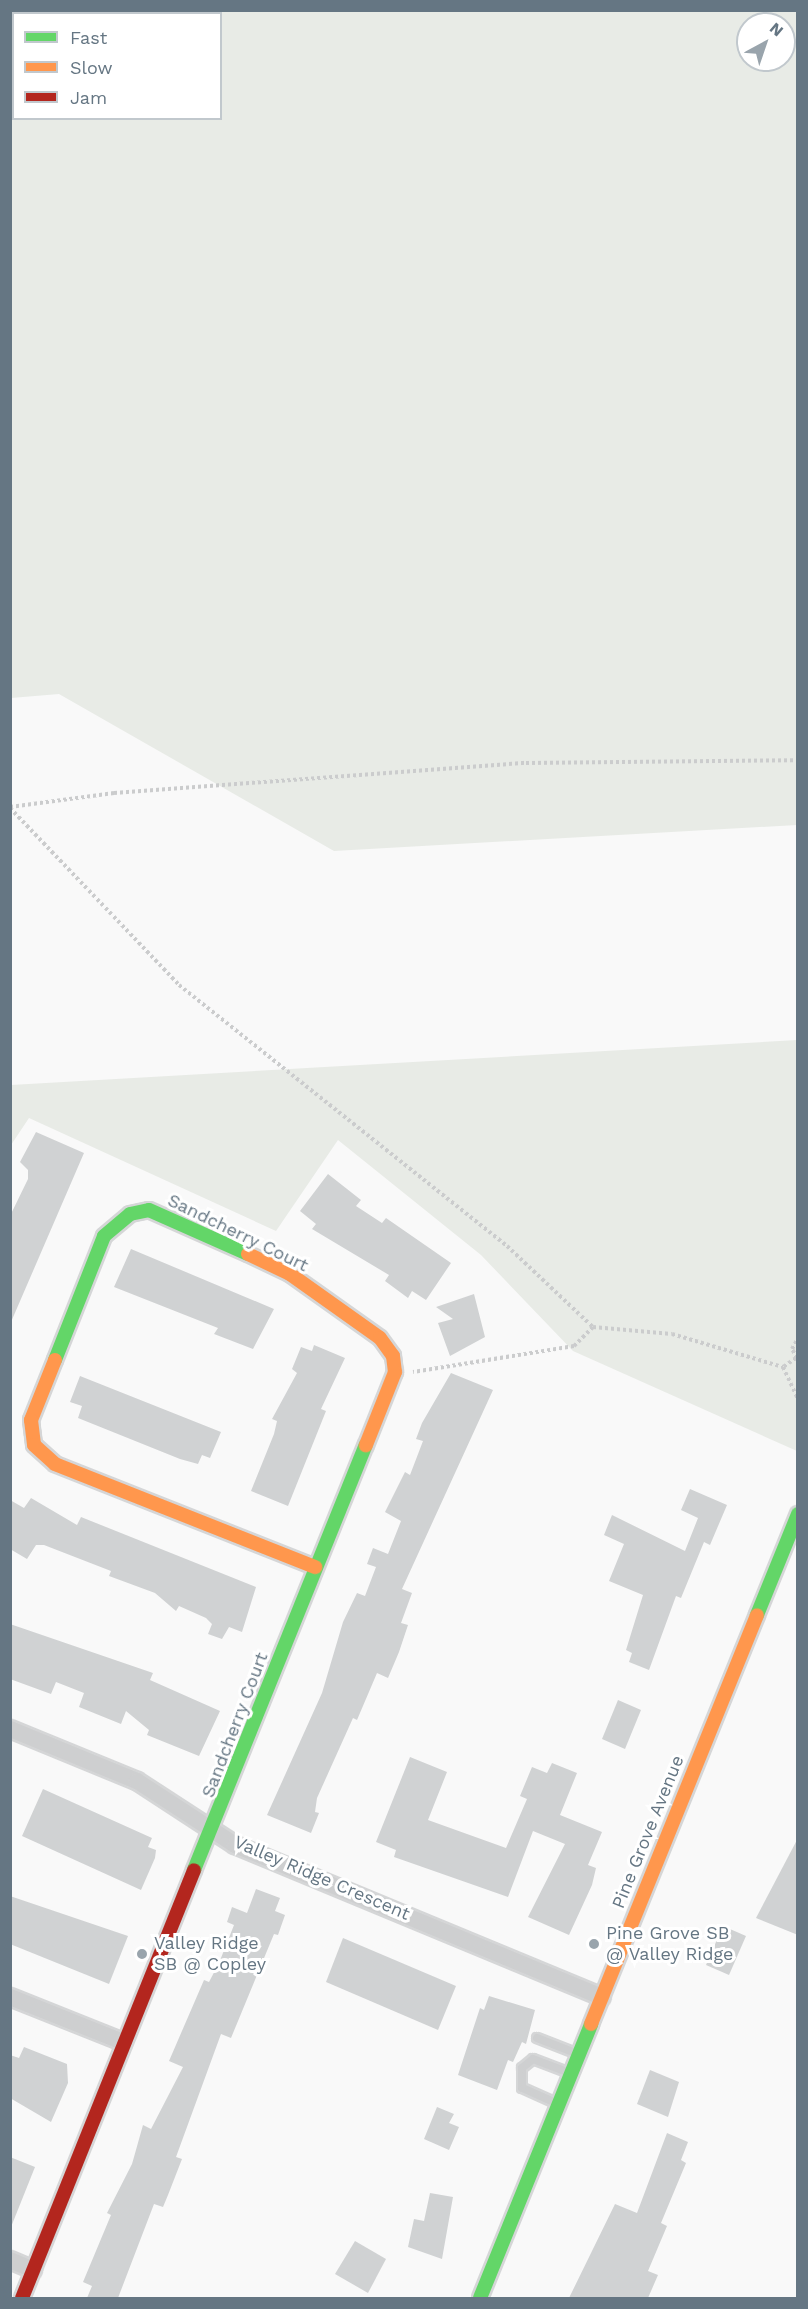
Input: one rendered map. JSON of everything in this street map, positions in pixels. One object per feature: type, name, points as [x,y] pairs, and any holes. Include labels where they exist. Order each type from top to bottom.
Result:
[{"type":"street","name":"Sandcherry Court","points":[[214,1828],[315,1567],[395,1372],[393,1356],[380,1338],[290,1274],[179,1221],[149,1210],[130,1215],[104,1236],[31,1420],[33,1445],[55,1464],[315,1567]]},
{"type":"street","name":"Pine Grove Avenue","points":[[480,2298],[798,1514]]},
{"type":"street","points":[[10,1730],[137,1781],[214,1828]]},
{"type":"street","name":"Valley Ridge Crescent","points":[[22,2298],[123,2042],[214,1828],[235,1845],[602,1997]]},
{"type":"street","points":[[10,1997],[123,2042]]},
{"type":"street","points":[[10,2260],[33,2270]]},
{"type":"lane","points":[[537,2038],[578,2054]]},
{"type":"lane","points":[[558,2104],[522,2088],[522,2068],[533,2059],[570,2073]]},
{"type":"path","points":[[10,808],[114,793],[526,764],[798,760]]},
{"type":"path","points":[[10,808],[179,985],[507,1246],[593,1327],[672,1334],[783,1367],[798,1399]]},
{"type":"path","points":[[395,1372],[574,1346],[593,1327]]},
{"type":"path","points":[[783,1367],[797,1358],[792,1348],[798,1338]]},
{"type":"shaded area","points":[[11,10],[797,11],[797,825],[334,851],[59,694],[11,698]]},
{"type":"shaded area","points":[[797,1040],[797,1451],[573,1351],[481,1255],[338,1140],[276,1231],[29,1118],[11,1145],[11,1085]]},
{"type":"building","points":[[36,1132],[84,1153],[11,1322],[10,1216],[28,1179],[28,1170],[20,1162]]},
{"type":"building","points":[[328,1174],[361,1200],[356,1206],[382,1223],[386,1218],[451,1263],[426,1300],[412,1291],[408,1298],[385,1281],[389,1275],[312,1229],[316,1224],[300,1211]]},
{"type":"building","points":[[131,1249],[274,1309],[253,1349],[214,1334],[218,1328],[114,1287]]},
{"type":"building","points":[[474,1294],[485,1337],[450,1356],[438,1323],[453,1319],[436,1307]]},
{"type":"building","points":[[314,1345],[345,1358],[321,1409],[326,1411],[288,1506],[251,1491],[274,1434],[277,1421],[272,1419],[297,1373],[292,1369],[301,1347],[312,1351]]},
{"type":"building","points":[[451,1373],[493,1390],[402,1589],[412,1593],[401,1623],[408,1625],[399,1652],[388,1678],[377,1673],[357,1720],[353,1718],[317,1798],[315,1812],[319,1813],[311,1833],[267,1815],[322,1693],[343,1622],[357,1593],[365,1596],[376,1567],[367,1564],[373,1548],[388,1554],[401,1521],[385,1512],[405,1472],[410,1475],[423,1441],[416,1439],[422,1423]]},
{"type":"building","points":[[80,1376],[221,1432],[210,1458],[202,1455],[198,1464],[180,1459],[78,1418],[82,1406],[70,1402]]},
{"type":"building","points":[[690,1489],[727,1505],[710,1545],[704,1542],[681,1598],[676,1596],[649,1670],[629,1662],[632,1653],[626,1650],[643,1595],[609,1581],[624,1544],[604,1535],[612,1515],[685,1551],[698,1518],[681,1510]]},
{"type":"building","points":[[31,1498],[77,1525],[81,1517],[256,1587],[242,1632],[229,1627],[222,1639],[208,1634],[212,1624],[206,1618],[179,1606],[176,1611],[155,1593],[109,1576],[111,1571],[44,1545],[36,1545],[27,1559],[10,1549],[10,1500],[24,1508]]},
{"type":"building","points":[[10,1624],[153,1673],[150,1680],[220,1711],[199,1756],[147,1735],[149,1730],[126,1711],[121,1724],[79,1707],[84,1693],[56,1682],[51,1694],[10,1679]]},
{"type":"building","points":[[618,1700],[641,1710],[625,1749],[602,1739]]},
{"type":"building","points":[[410,1757],[447,1772],[428,1820],[506,1848],[527,1799],[520,1796],[532,1767],[547,1773],[552,1763],[577,1773],[560,1815],[602,1832],[588,1865],[596,1868],[592,1885],[569,1935],[528,1917],[565,1844],[533,1831],[508,1897],[394,1857],[396,1850],[376,1842]]},
{"type":"building","points":[[43,1789],[152,1838],[148,1847],[156,1850],[155,1858],[141,1890],[22,1836]]},
{"type":"building","points":[[798,1838],[798,1935],[756,1918]]},
{"type":"building","points":[[256,1889],[280,1898],[275,1911],[285,1915],[278,1935],[274,1934],[231,2038],[221,2034],[176,2157],[182,2159],[168,2195],[163,2207],[154,2204],[118,2298],[87,2298],[92,2286],[83,2282],[111,2215],[107,2213],[132,2164],[143,2125],[151,2129],[183,2067],[169,2061],[204,1980],[209,1982],[219,1963],[234,1925],[227,1922],[232,1907],[247,1913]]},
{"type":"building","points":[[10,1896],[128,1936],[109,1984],[10,1944]]},
{"type":"building","points":[[723,1926],[746,1936],[729,1975],[706,1965]]},
{"type":"building","points":[[343,1938],[456,1986],[438,2030],[326,1982]]},
{"type":"building","points":[[489,1996],[535,2010],[526,2044],[522,2042],[513,2062],[508,2060],[497,2090],[458,2075],[480,2008],[484,2010]]},
{"type":"building","points":[[24,2047],[67,2064],[68,2083],[51,2122],[10,2098],[10,2055],[19,2058]]},
{"type":"building","points":[[650,2070],[679,2082],[668,2117],[637,2104]]},
{"type":"building","points":[[437,2107],[454,2114],[449,2123],[459,2127],[449,2150],[424,2139]]},
{"type":"building","points":[[667,2133],[688,2142],[681,2160],[686,2163],[661,2223],[667,2226],[648,2271],[658,2275],[648,2298],[569,2298],[615,2204],[637,2213]]},
{"type":"building","points":[[10,2157],[35,2167],[11,2227],[10,2227]]},
{"type":"building","points":[[430,2193],[453,2197],[442,2259],[408,2247],[414,2219],[424,2221]]},
{"type":"building","points":[[355,2241],[386,2259],[368,2293],[335,2274]]},
{"type":"traffic: fast","points":[[55,1360],[104,1236],[130,1214],[149,1210],[248,1254]]},
{"type":"traffic: fast","points":[[194,1870],[366,1445]]},
{"type":"traffic: fast","points":[[757,1615],[798,1514]]},
{"type":"traffic: fast","points":[[480,2298],[591,2024]]},
{"type":"traffic: slow","points":[[248,1254],[290,1274],[380,1338],[393,1356],[395,1372],[366,1445]]},
{"type":"traffic: slow","points":[[55,1360],[31,1420],[34,1445],[55,1464],[315,1567]]},
{"type":"traffic: slow","points":[[591,2024],[757,1615]]},
{"type":"traffic: jam","points":[[22,2298],[194,1870]]},
{"type":"place","name":"Pine Grove SB @ Valley Ridge","points":[[594,1944]]},
{"type":"place","name":"Valley Ridge SB @ Copley","points":[[142,1954]]}]
